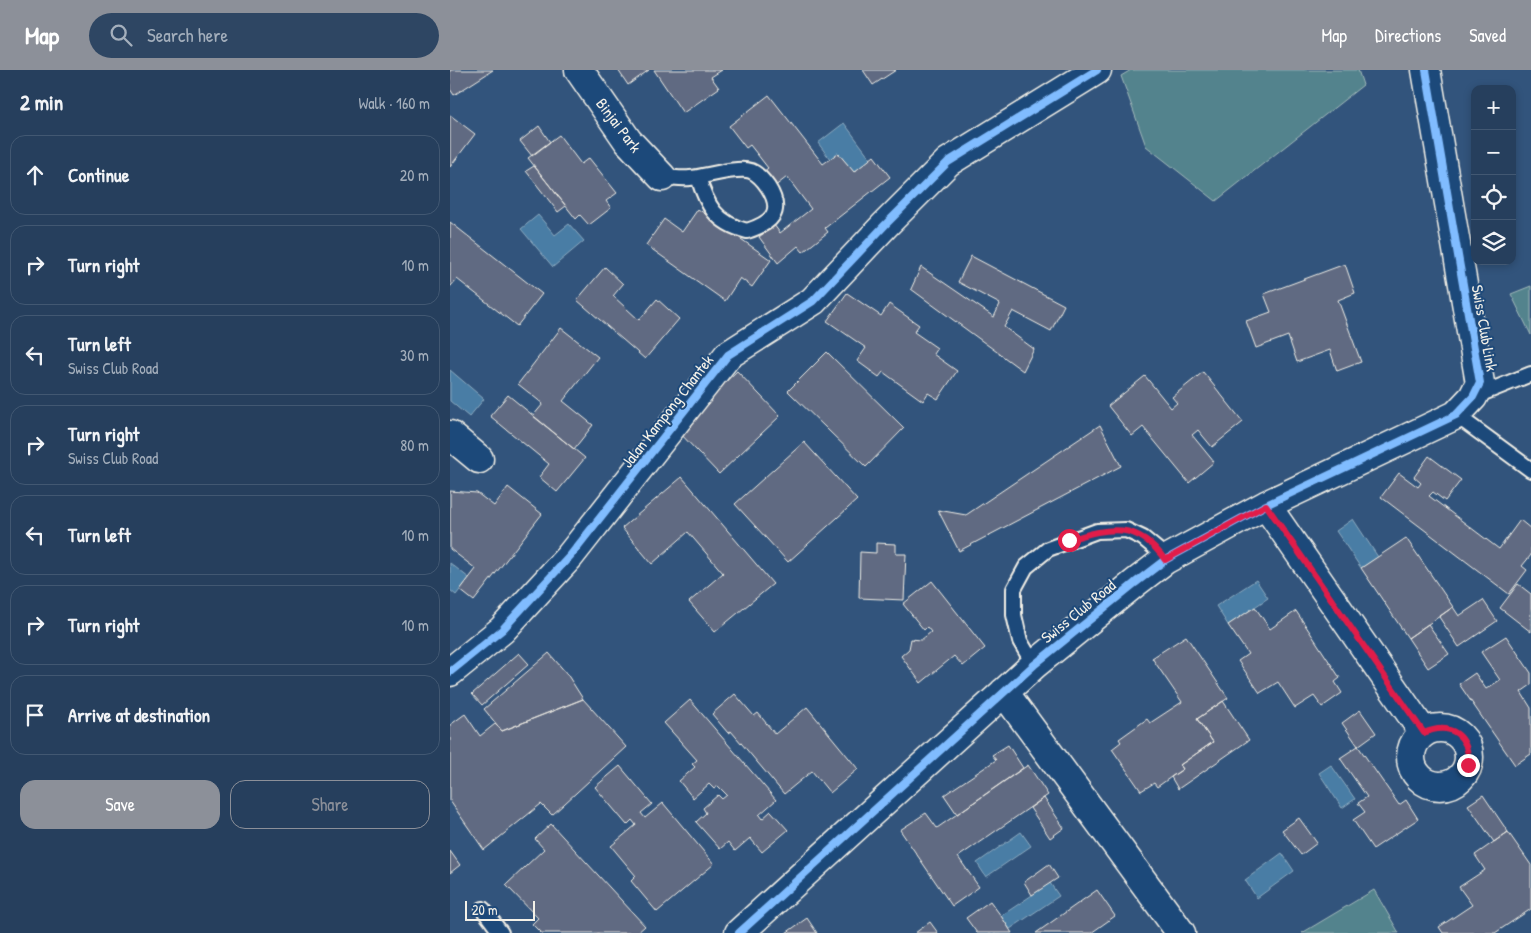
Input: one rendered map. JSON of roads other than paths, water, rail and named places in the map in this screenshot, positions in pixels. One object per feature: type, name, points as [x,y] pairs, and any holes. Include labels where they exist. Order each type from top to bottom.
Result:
[{"type":"street","name":"Binjai Park","points":[[579,70],[628,142],[662,177]]},
{"type":"street","name":"Jalan Kampong Chantek","points":[[452,667],[502,630],[570,556],[728,355],[812,301],[948,162],[1097,70]]},
{"type":"street","name":"Swiss Club Link","points":[[1426,70],[1470,398]]},
{"type":"street","name":"Swiss Club Road","points":[[739,933],[1034,665],[1135,582],[1165,560],[1470,398]]},
{"type":"street","points":[[450,435],[479,459]]},
{"type":"street","points":[[1266,505],[1424,733]]},
{"type":"street","points":[[1004,692],[1181,933]]},
{"type":"lane","points":[[662,177],[689,178],[734,171],[750,171],[760,177],[772,194],[776,205],[775,214],[768,223],[748,231],[729,225],[709,205],[704,197],[698,177]]},
{"type":"lane","points":[[1531,374],[1470,398],[1531,470]]},
{"type":"lane","points":[[1034,665],[1020,641],[1014,615],[1014,589],[1026,567],[1048,549],[1097,531],[1126,530],[1144,538],[1160,552],[1165,560]]},
{"type":"lane","points":[[483,909],[501,933]]},
{"type":"water","points":[[844,123],[871,159],[854,172],[838,153],[830,159],[818,143]]},
{"type":"water","points":[[538,215],[555,235],[569,224],[584,241],[553,267],[521,229]]},
{"type":"water","points":[[450,370],[484,399],[469,417],[450,401]]},
{"type":"water","points":[[1353,519],[1378,557],[1361,568],[1336,531]]},
{"type":"water","points":[[450,563],[469,578],[456,595],[450,590]]},
{"type":"water","points":[[1256,580],[1268,598],[1228,625],[1216,606]]},
{"type":"water","points":[[1331,765],[1355,799],[1342,808],[1319,773]]},
{"type":"water","points":[[1021,832],[1031,846],[986,877],[977,863]]},
{"type":"water","points":[[1282,853],[1294,871],[1257,898],[1245,880]]},
{"type":"water","points":[[1050,883],[1059,896],[1010,929],[1001,916]]}]
